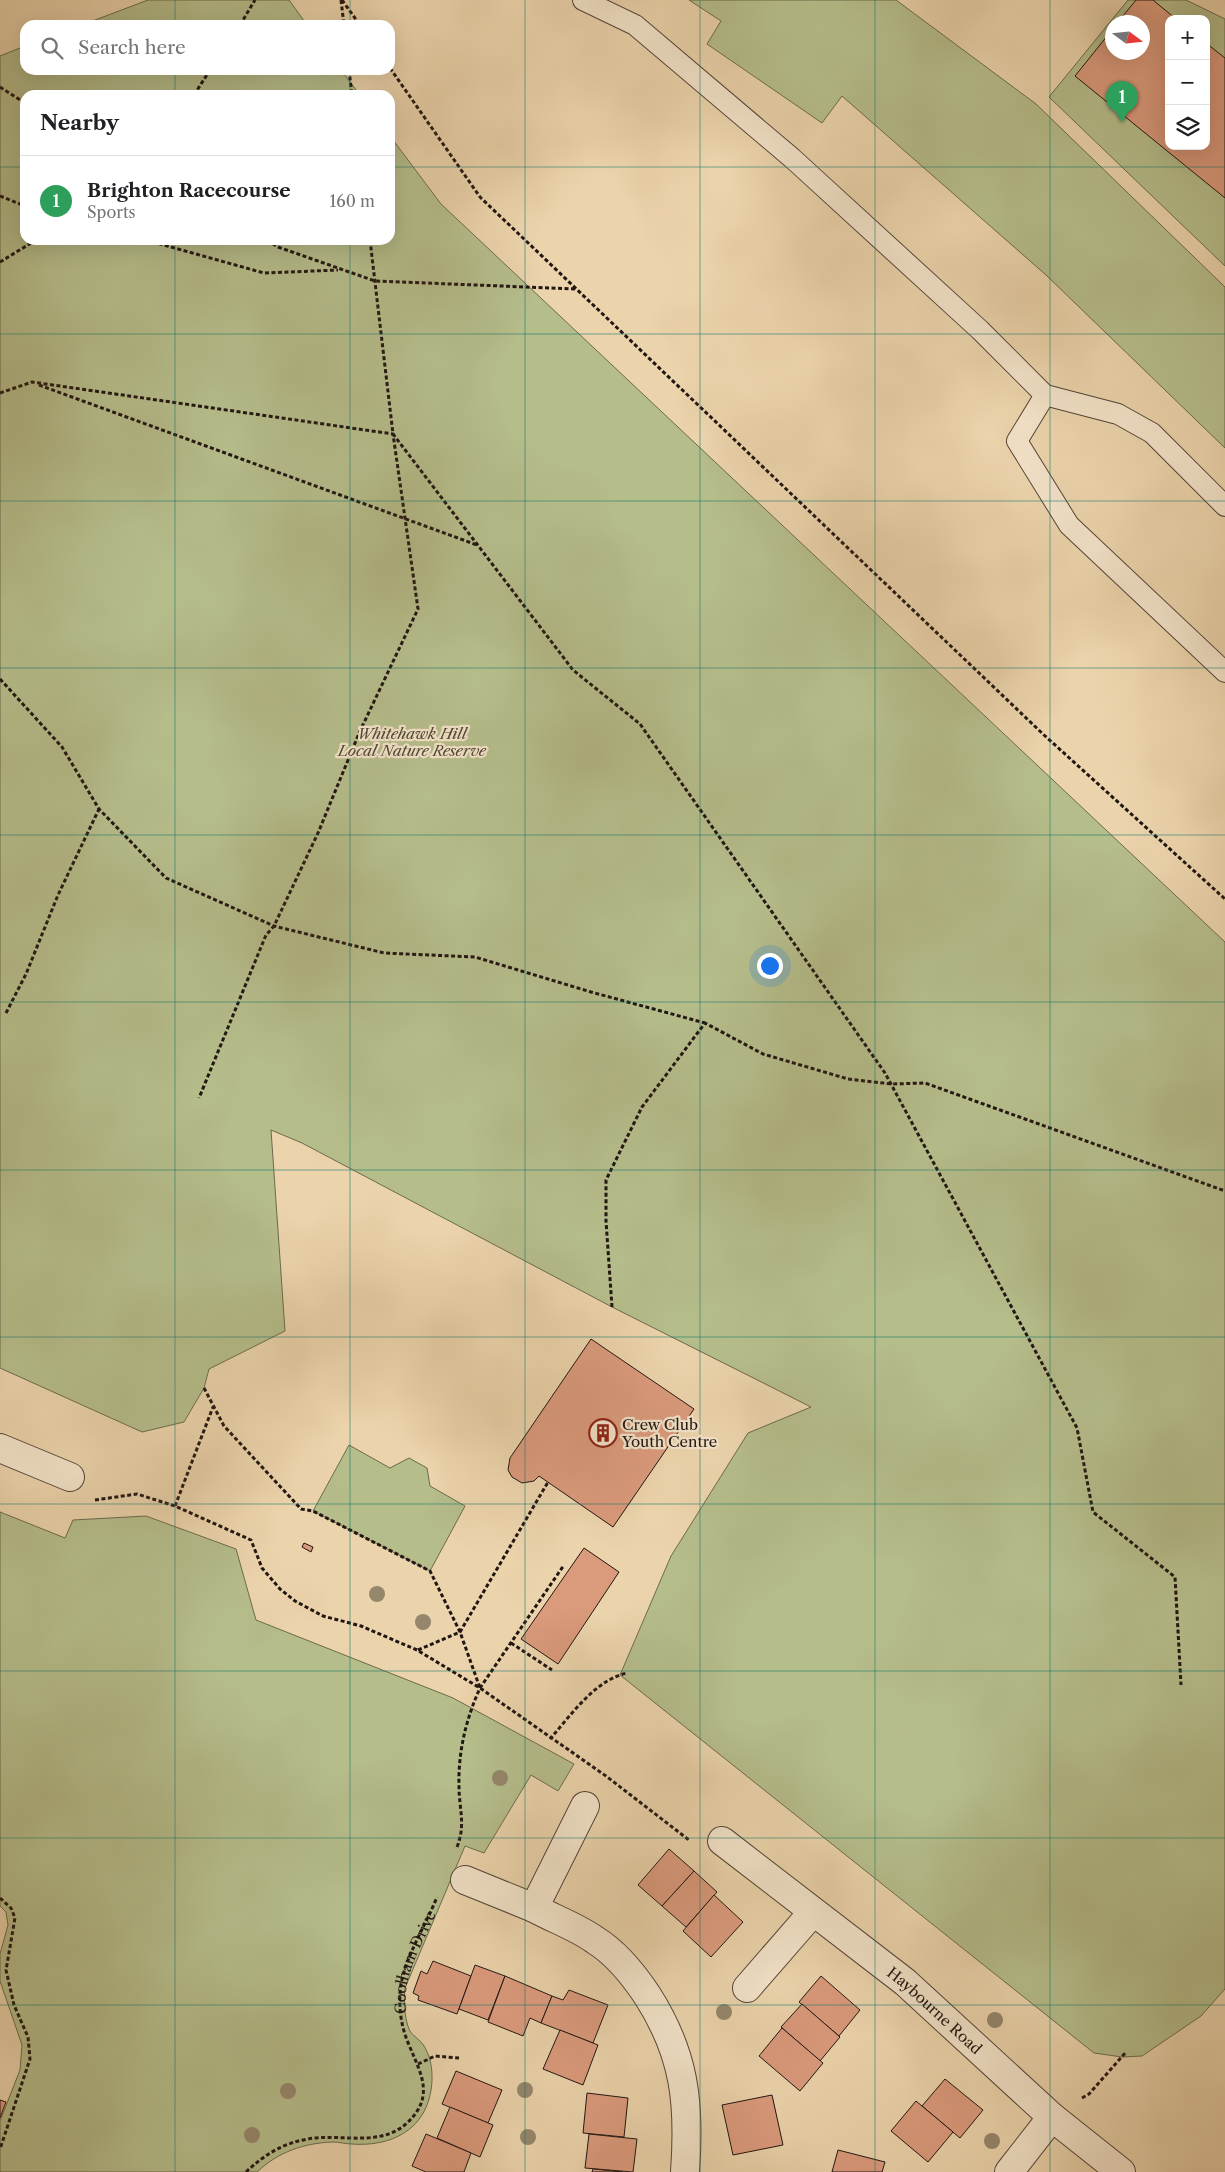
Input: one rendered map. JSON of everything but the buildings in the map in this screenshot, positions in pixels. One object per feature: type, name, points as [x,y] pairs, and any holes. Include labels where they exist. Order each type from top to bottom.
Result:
[{"type":"street","points":[[0,1448],[70,1477]]},
{"type":"street","points":[[534,1908],[585,1806]]},
{"type":"street","name":"Haybourne Road","points":[[722,1841],[905,1982],[1052,2117],[1122,2172]]},
{"type":"street","points":[[465,1880],[534,1908],[595,1939],[610,1951],[641,1986],[664,2023],[680,2065],[688,2123],[685,2172]]},
{"type":"street","points":[[747,1988],[812,1912]]},
{"type":"street","points":[[1009,2172],[1052,2117]]},
{"type":"lane","points":[[583,0],[634,25],[792,158],[980,330],[1045,395],[1118,414],[1152,433],[1225,506]]},
{"type":"lane","points":[[1045,395],[1017,442],[1069,525],[1225,672]]},
{"type":"path","points":[[243,20],[255,0]]},
{"type":"path","points":[[342,0],[344,20]]},
{"type":"path","points":[[342,0],[356,20]]},
{"type":"path","points":[[197,90],[207,75]]},
{"type":"path","points":[[350,75],[351,90]]},
{"type":"path","points":[[395,75],[480,197],[1044,735],[1225,899]]},
{"type":"path","points":[[0,87],[20,100]]},
{"type":"path","points":[[0,196],[20,204]]},
{"type":"path","points":[[0,262],[28,245]]},
{"type":"path","points":[[164,245],[264,273],[341,270]]},
{"type":"path","points":[[275,245],[375,281],[576,289]]},
{"type":"path","points":[[199,1098],[266,935],[274,926],[318,834],[360,730],[418,609],[393,434],[371,245]]},
{"type":"path","points":[[32,382],[478,545]]},
{"type":"path","points":[[0,393],[32,382],[393,434],[573,670],[640,724],[892,1084],[1078,1428],[1093,1512],[1176,1577],[1181,1685]]},
{"type":"path","points":[[0,679],[62,747],[99,808],[166,878],[274,926],[384,953],[475,957],[591,992],[705,1023],[763,1054],[848,1079],[892,1084],[925,1083],[1225,1191]]},
{"type":"path","points":[[6,1013],[26,974],[58,896],[99,808]]},
{"type":"path","points":[[612,1307],[606,1221],[606,1180],[642,1107],[705,1023]]},
{"type":"path","points":[[204,1388],[224,1426],[301,1509],[312,1511],[430,1571],[460,1632],[480,1688]]},
{"type":"path","points":[[174,1506],[214,1406]]},
{"type":"path","points":[[70,1477],[68,1488],[94,1500],[137,1494],[174,1506],[251,1540],[262,1568],[280,1589],[309,1610],[342,1622],[361,1626],[417,1650],[480,1688]]},
{"type":"path","points":[[417,1650],[460,1632],[548,1482]]},
{"type":"path","points":[[454,1854],[464,1824],[459,1787],[461,1752],[471,1708],[480,1688],[564,1565]]},
{"type":"path","points":[[511,1643],[552,1670]]},
{"type":"path","points":[[550,1739],[591,1693],[620,1675],[628,1673]]},
{"type":"path","name":"Coolham Drive","points":[[246,2172],[262,2158],[296,2141],[330,2136],[364,2138],[398,2130],[417,2111],[422,2100],[424,2087],[418,2064],[403,2027],[400,1990],[409,1960],[440,1890]]},
{"type":"path","points":[[0,1898],[11,1908],[15,1918],[8,1955],[7,1979],[14,2005],[28,2037],[30,2059],[0,2149]]},
{"type":"path","points":[[1052,2117],[1089,2094],[1126,2052]]},
{"type":"path","points":[[418,2064],[434,2056],[459,2058]]},
{"type":"green space","points":[[148,0],[289,0],[303,20],[95,20]]},
{"type":"green space","points":[[689,0],[896,0],[1036,104],[1225,287],[1225,448],[1046,275],[842,96],[822,123],[707,44],[721,21]]},
{"type":"green space","points":[[1128,0],[1186,0],[1225,19],[1225,266],[1049,97],[1105,28],[1105,60],[1150,60],[1150,15],[1116,15]]},
{"type":"green space","name":"Whitehawk Hill Local Nature Reserve","points":[[20,48],[20,75],[345,75],[356,90],[20,90],[20,245],[395,245],[395,143],[441,204],[1225,942],[1225,1989],[1201,2016],[1142,2056],[1122,2057],[1094,2053],[620,1675],[671,1556],[748,1433],[811,1407],[612,1307],[302,1143],[271,1130],[285,1331],[209,1369],[204,1388],[184,1422],[142,1432],[0,1368],[0,56]]},
{"type":"green space","points":[[349,1445],[390,1468],[409,1458],[427,1468],[430,1486],[465,1506],[430,1571],[313,1511]]},
{"type":"green space","points":[[0,1512],[65,1538],[73,1520],[146,1516],[236,1549],[256,1620],[453,1698],[574,1764],[558,1791],[531,1775],[484,1853],[465,1846],[405,1988],[404,1998],[407,2024],[410,2031],[424,2046],[432,2071],[431,2090],[426,2107],[416,2123],[408,2130],[391,2139],[372,2144],[333,2142],[312,2144],[283,2154],[257,2172],[0,2172],[0,2121],[20,2070],[22,2045],[0,1981],[0,1954],[8,1925],[6,1912],[0,1906]]},
{"type":"place","name":"Brighton Racecourse","points":[[1122,122]]},
{"type":"place","name":"Crew Club Youth Centre","points":[[603,1433]]}]
